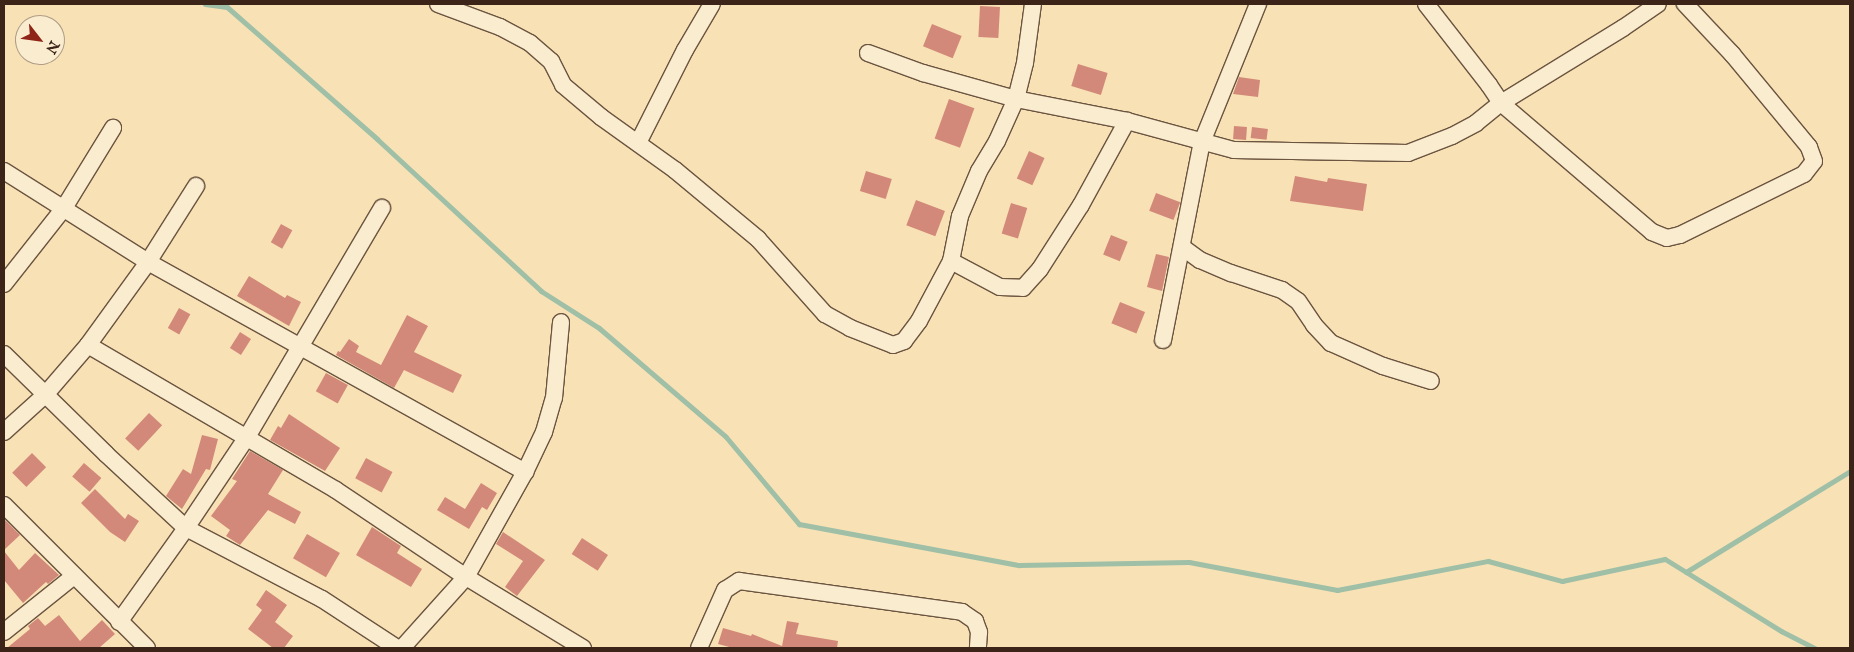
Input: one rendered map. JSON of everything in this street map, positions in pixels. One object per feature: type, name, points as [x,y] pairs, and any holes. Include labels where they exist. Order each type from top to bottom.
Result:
[{"type":"street","points":[[438,4],[500,27],[530,43],[551,61],[563,85],[601,117],[675,170],[758,239],[825,314],[850,328],[893,345],[904,342],[919,321],[951,261],[960,216],[979,171],[996,141],[1016,98],[1025,63],[1033,4]]},
{"type":"street","points":[[638,143],[684,50],[712,4]]},
{"type":"street","points":[[1163,340],[1202,142],[1258,4]]},
{"type":"street","points":[[1426,4],[1490,85],[1501,103],[1652,232],[1667,238],[1680,235],[1804,174],[1814,161],[1809,147],[1732,54],[1685,4]]},
{"type":"street","points":[[868,53],[923,73],[1016,98],[1127,122],[1234,150],[1322,150],[1369,154],[1408,153],[1468,127],[1501,103],[1623,28],[1658,4]]},
{"type":"street","points":[[951,261],[1000,287],[1023,288],[1040,269],[1081,206],[1127,122]]},
{"type":"street","points":[[4,284],[64,208],[112,128]]},
{"type":"street","points":[[4,171],[148,262],[525,472]]},
{"type":"street","points":[[4,432],[45,396],[88,345],[148,262],[196,186]]},
{"type":"street","points":[[119,622],[186,528],[247,437],[382,208]]},
{"type":"street","points":[[1182,247],[1200,260],[1231,273],[1282,290],[1298,301],[1314,325],[1332,343],[1383,366],[1430,381]]},
{"type":"street","points":[[402,648],[466,577],[525,472],[544,432],[554,398],[561,322]]},
{"type":"street","points":[[88,345],[336,490],[466,577],[583,648]]},
{"type":"street","points":[[4,354],[45,396],[186,528],[322,599],[397,648]]},
{"type":"street","points":[[4,505],[147,648]]},
{"type":"street","points":[[4,632],[74,576]]},
{"type":"street","points":[[699,648],[709,630],[725,590],[739,581],[962,612],[975,621],[979,632],[978,648]]},
{"type":"building","points":[[980,6],[1000,7],[998,38],[978,37]]},
{"type":"building","points":[[932,24],[962,36],[953,58],[923,46]]},
{"type":"building","points":[[1078,64],[1108,73],[1101,95],[1071,86]]},
{"type":"building","points":[[1239,77],[1260,80],[1258,97],[1233,94]]},
{"type":"building","points":[[949,99],[974,108],[960,148],[935,138]]},
{"type":"building","points":[[1234,126],[1247,127],[1246,140],[1233,139]]},
{"type":"building","points":[[1252,127],[1268,129],[1267,140],[1251,138]]},
{"type":"building","points":[[1029,151],[1045,158],[1032,185],[1017,178]]},
{"type":"building","points":[[866,171],[892,179],[886,199],[860,191]]},
{"type":"building","points":[[1295,176],[1327,182],[1328,178],[1367,184],[1363,211],[1290,201]]},
{"type":"building","points":[[1156,193],[1180,202],[1173,220],[1149,211]]},
{"type":"building","points":[[916,200],[945,211],[935,236],[906,225]]},
{"type":"building","points":[[1011,203],[1027,208],[1018,239],[1002,234]]},
{"type":"building","points":[[281,224],[292,230],[282,249],[271,242]]},
{"type":"building","points":[[1111,235],[1128,242],[1120,261],[1103,254]]},
{"type":"building","points":[[1156,254],[1169,257],[1162,291],[1147,287]]},
{"type":"building","points":[[249,276],[285,298],[287,295],[301,302],[289,326],[237,296]]},
{"type":"building","points":[[1120,302],[1145,312],[1136,333],[1111,323]]},
{"type":"building","points":[[179,308],[190,314],[179,334],[168,328]]},
{"type":"building","points":[[407,315],[428,326],[414,352],[462,375],[453,393],[404,370],[394,388],[336,355],[349,339],[359,346],[356,352],[381,365]]},
{"type":"building","points":[[240,332],[251,339],[241,355],[230,348]]},
{"type":"building","points":[[326,373],[348,385],[338,403],[316,391]]},
{"type":"building","points":[[149,413],[162,425],[138,451],[125,439]]},
{"type":"building","points":[[289,414],[340,448],[325,471],[270,440],[278,426],[281,428]]},
{"type":"building","points":[[202,435],[218,439],[210,470],[206,469],[182,509],[166,496],[183,469],[191,474]]},
{"type":"building","points":[[250,451],[283,470],[268,494],[301,512],[295,524],[268,510],[240,545],[226,536],[230,530],[211,516],[237,481],[232,479]]},
{"type":"building","points":[[32,453],[46,467],[26,487],[12,473]]},
{"type":"building","points":[[366,458],[392,472],[382,492],[355,478]]},
{"type":"building","points":[[84,463],[101,478],[90,492],[72,477]]},
{"type":"building","points":[[481,483],[497,493],[487,510],[482,507],[469,529],[437,510],[445,497],[465,509]]},
{"type":"building","points":[[95,489],[125,519],[128,514],[139,521],[125,542],[110,532],[81,503]]},
{"type":"building","points":[[4,519],[20,535],[4,550]]},
{"type":"building","points":[[372,527],[401,546],[397,553],[422,569],[411,587],[356,555]]},
{"type":"building","points":[[503,532],[545,560],[517,596],[505,587],[523,561],[496,544]]},
{"type":"building","points":[[307,534],[340,553],[326,577],[293,558]]},
{"type":"building","points":[[582,538],[608,555],[598,571],[572,554]]},
{"type":"building","points":[[4,551],[19,570],[35,553],[59,575],[48,584],[46,582],[23,603],[4,580]]},
{"type":"building","points":[[266,590],[287,605],[275,622],[293,636],[284,648],[273,648],[248,629],[262,610],[256,605]]},
{"type":"building","points":[[59,615],[80,641],[102,620],[115,634],[99,648],[7,648],[30,629],[28,626],[38,618],[45,626]]},
{"type":"building","points":[[787,621],[799,623],[796,634],[838,641],[837,648],[733,648],[718,644],[723,628],[751,636],[752,634],[782,646]]},
{"type":"waterway","points":[[205,4],[227,7],[377,139],[541,291],[599,328],[726,437],[799,524],[1019,565],[1189,562],[1337,590],[1488,561],[1562,581],[1665,559],[1781,631],[1815,648]]},
{"type":"waterway","points":[[1686,572],[1850,471]]}]
